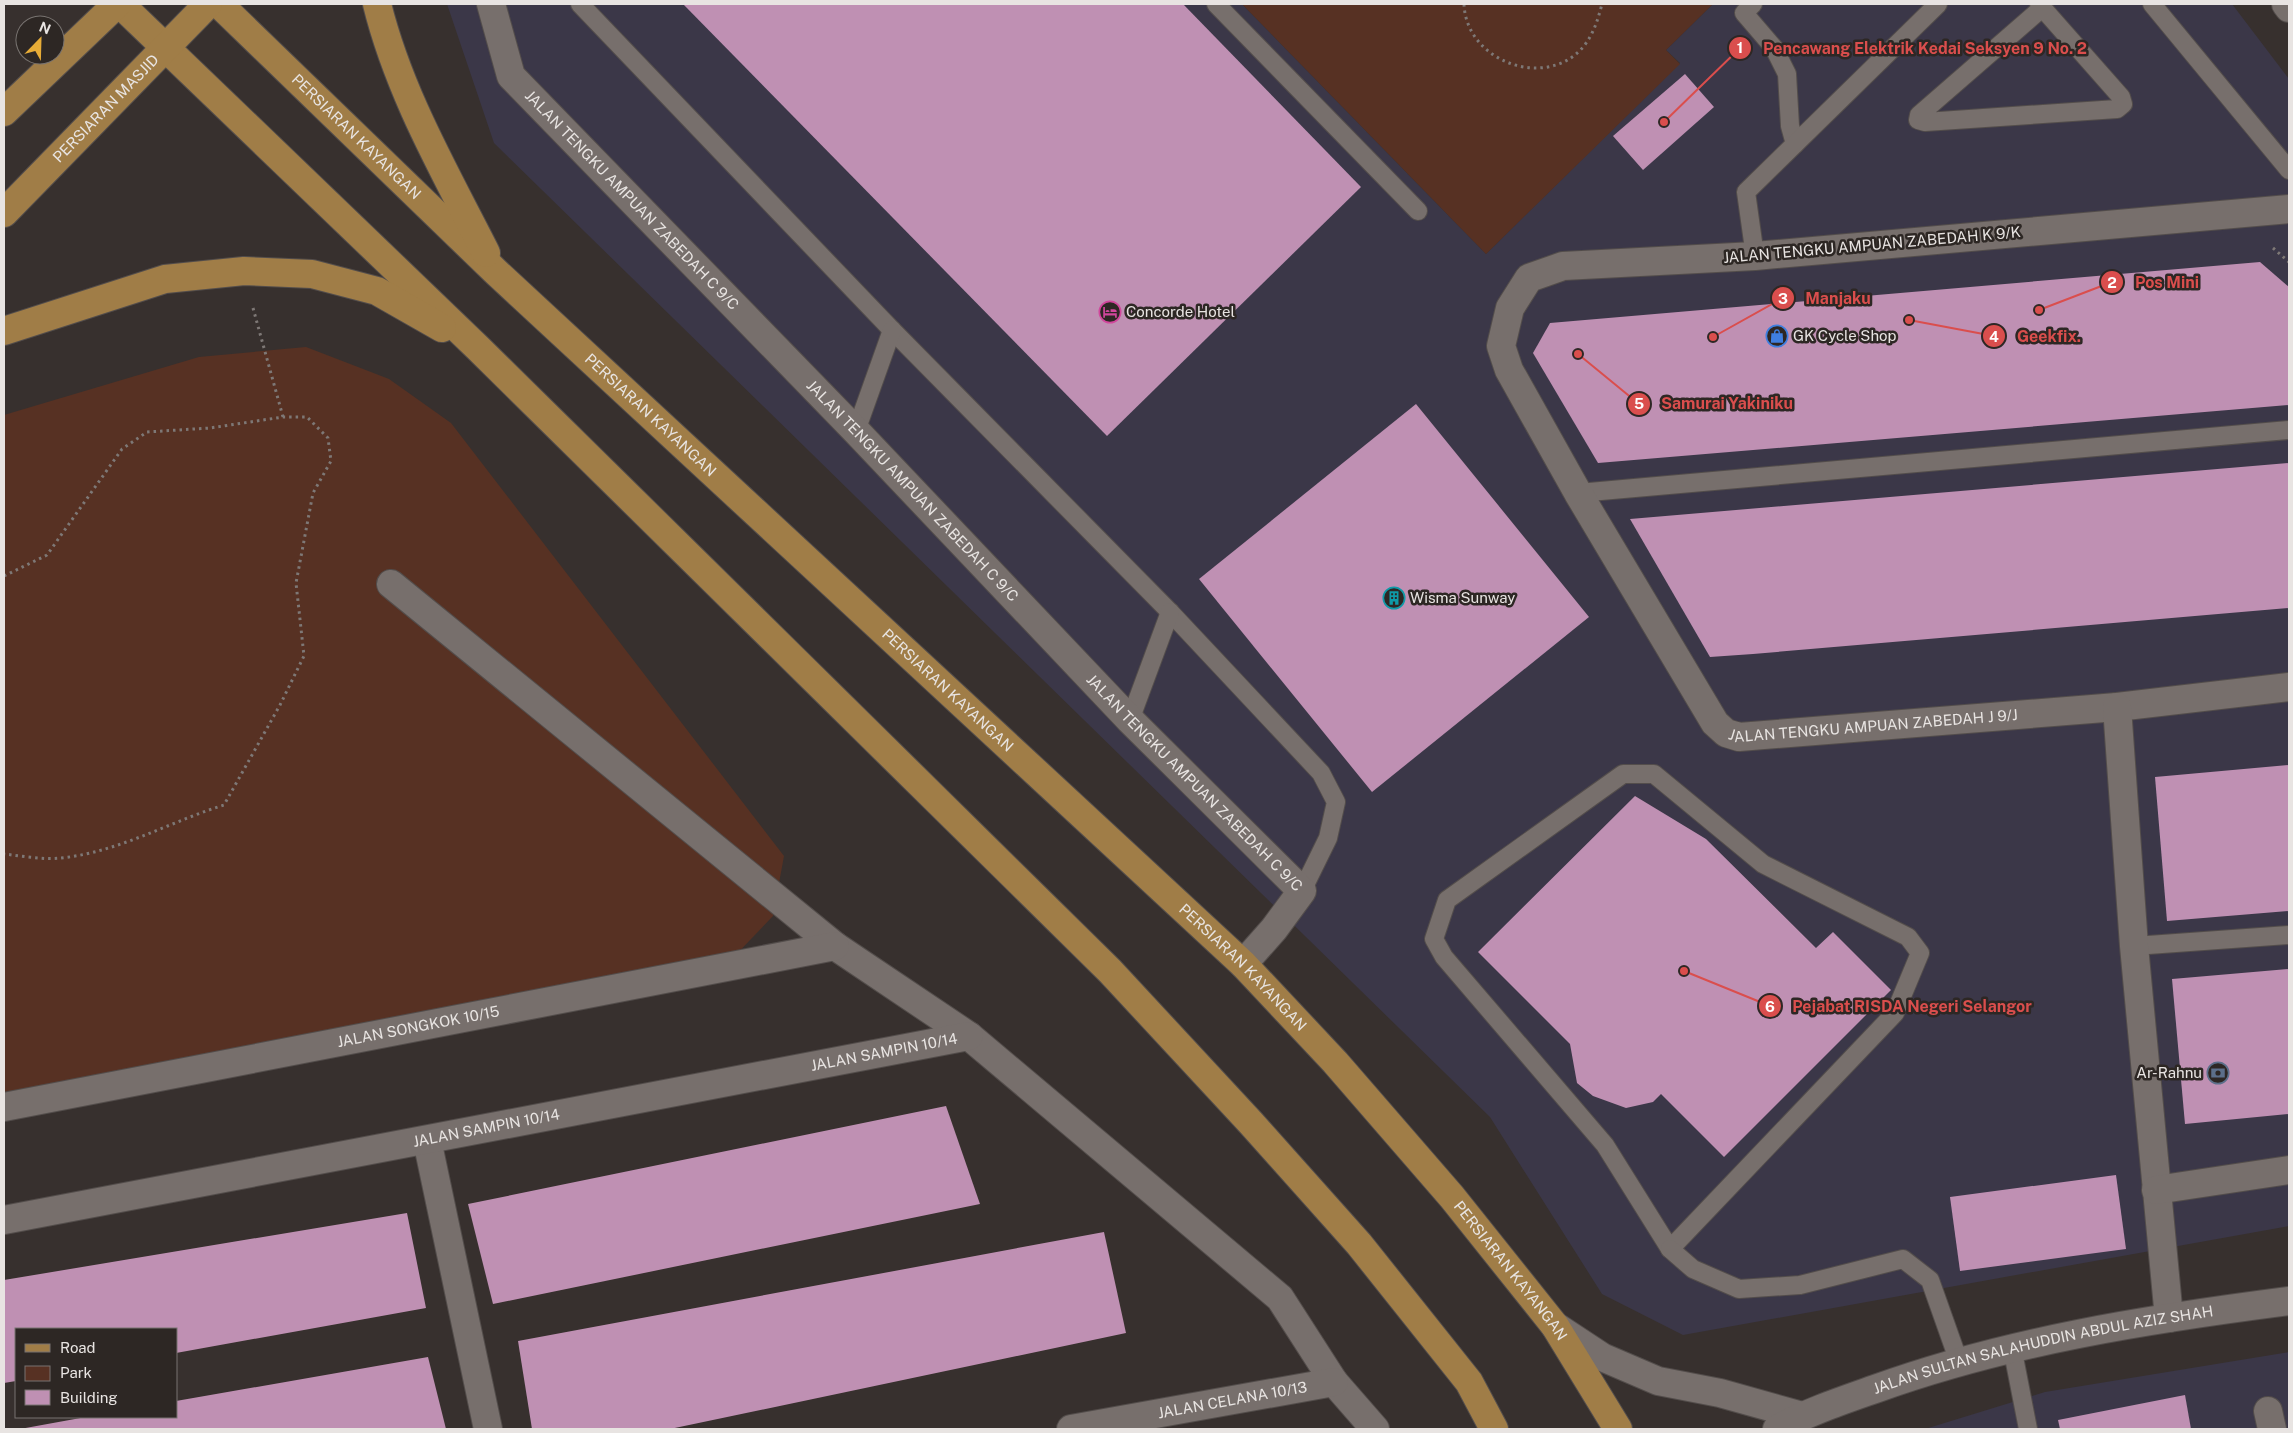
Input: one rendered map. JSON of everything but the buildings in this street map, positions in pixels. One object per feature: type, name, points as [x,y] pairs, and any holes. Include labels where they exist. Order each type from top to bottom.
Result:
[{"type":"main road","points":[[4,112],[119,4],[478,348],[1110,971],[1251,1122],[1359,1244],[1469,1382],[1494,1429]]},
{"type":"main road","name":"PERSIARAN MASJID","points":[[4,213],[208,4]]},
{"type":"main road","name":"PERSIARAN KAYANGAN","points":[[219,4],[496,272],[1243,964],[1335,1062],[1452,1197],[1555,1326],[1618,1429]]},
{"type":"main road","points":[[377,4],[385,36],[407,96],[496,272]]},
{"type":"main road","points":[[4,330],[165,278],[244,271],[312,274],[377,291],[478,348]]},
{"type":"street","name":"JALAN TENGKU AMPUAN ZABEDAH C 9/C","points":[[491,4],[511,76],[856,431],[1130,720],[1302,891],[1274,930],[1243,964]]},
{"type":"street","points":[[2286,4],[2289,8]]},
{"type":"street","name":"JALAN TENGKU AMPUAN ZABEDAH K 9/K","points":[[1502,346],[1510,308],[1529,278],[1563,266],[1755,256],[2289,209]]},
{"type":"street","name":"JALAN TENGKU AMPUAN ZABEDAH J 9/J","points":[[1502,346],[1509,370],[1578,493],[1715,723],[1726,733],[1739,737],[2117,707],[2289,687]]},
{"type":"street","points":[[391,584],[835,946],[969,1036],[1280,1298],[1334,1382],[1375,1429]]},
{"type":"street","points":[[2117,707],[2134,946],[2169,1318]]},
{"type":"street","name":"JALAN SONGKOK 10/15","points":[[4,1107],[835,946]]},
{"type":"street","name":"JALAN SAMPIN 10/14","points":[[4,1220],[969,1036]]},
{"type":"street","points":[[427,1140],[488,1429]]},
{"type":"street","points":[[2156,1190],[2289,1170]]},
{"type":"street","name":"JALAN SULTAN SALAHUDDIN ABDUL AZIZ SHAH","points":[[1777,1429],[1802,1416],[1925,1371],[2012,1347],[2169,1318],[2289,1301]]},
{"type":"street","points":[[1555,1326],[1602,1357],[1658,1381],[1720,1393],[1802,1416]]},
{"type":"street","name":"JALAN CELANA 10/13","points":[[1071,1429],[1334,1382]]},
{"type":"lane","points":[[580,4],[892,330],[1170,612],[1321,773],[1336,802],[1328,838],[1302,891]]},
{"type":"lane","points":[[1216,4],[1418,211]]},
{"type":"lane","points":[[1752,4],[1744,13],[1774,48],[1787,74],[1790,126],[1795,144]]},
{"type":"lane","points":[[1755,256],[1746,192],[1938,4]]},
{"type":"lane","points":[[2152,4],[2289,170]]},
{"type":"lane","points":[[2040,6],[2121,97],[2123,104],[2117,109],[1926,122],[1918,120],[1919,115],[2040,6]]},
{"type":"lane","points":[[856,431],[892,330]]},
{"type":"lane","points":[[1578,493],[2289,430]]},
{"type":"lane","points":[[1130,720],[1170,612]]},
{"type":"lane","points":[[1670,1249],[1895,1013],[1920,953],[1908,937],[1763,864],[1654,774],[1623,774],[1447,900],[1434,939],[1444,957],[1605,1145],[1670,1249],[1692,1270],[1740,1289],[1800,1285],[1903,1259],[1930,1280],[1959,1362]]},
{"type":"lane","points":[[2134,946],[2289,935]]},
{"type":"lane","points":[[2012,1347],[2028,1429]]},
{"type":"path","points":[[1464,4],[1469,28],[1482,46],[1500,60],[1520,67],[1542,68],[1565,61],[1583,47],[1596,26],[1602,4]]},
{"type":"path","points":[[244,271],[283,417]]},
{"type":"path","points":[[4,576],[47,555],[122,449],[147,432],[210,428],[283,417],[307,417],[328,438],[330,461],[313,494],[296,583],[304,656],[280,705],[224,805],[199,813],[118,846],[60,858],[4,854]]},
{"type":"shaded area","points":[[447,4],[1242,4],[1486,254],[1680,63],[1666,50],[1713,4],[2232,4],[2289,79],[2289,1226],[1683,1335],[1602,1294],[1490,1117],[494,143]]},
{"type":"shaded area","points":[[2289,1352],[2289,1429],[1925,1429],[2045,1392]]},
{"type":"green space","points":[[1242,4],[1713,4],[1666,50],[1680,64],[1486,254]]},
{"type":"green space","points":[[306,347],[389,379],[451,423],[784,856],[773,916],[729,962],[4,1115],[4,415],[199,357]]},
{"type":"place","name":"Pencawang Elektrik Kedai Seksyen 9 No. 2","points":[[1664,122]]},
{"type":"place","name":"Pos Mini","points":[[2039,310]]},
{"type":"place","name":"Concorde Hotel","points":[[1110,312]]},
{"type":"place","name":"Geekfix.","points":[[1909,320]]},
{"type":"place","name":"GK Cycle Shop","points":[[1777,336]]},
{"type":"place","name":"Manjaku","points":[[1713,337]]},
{"type":"place","name":"Samurai Yakiniku","points":[[1578,354]]},
{"type":"place","name":"Wisma Sunway","points":[[1394,598]]},
{"type":"place","name":"Pejabat RISDA Negeri Selangor","points":[[1684,971]]},
{"type":"place","name":"Ar-Rahnu","points":[[2218,1073]]}]
